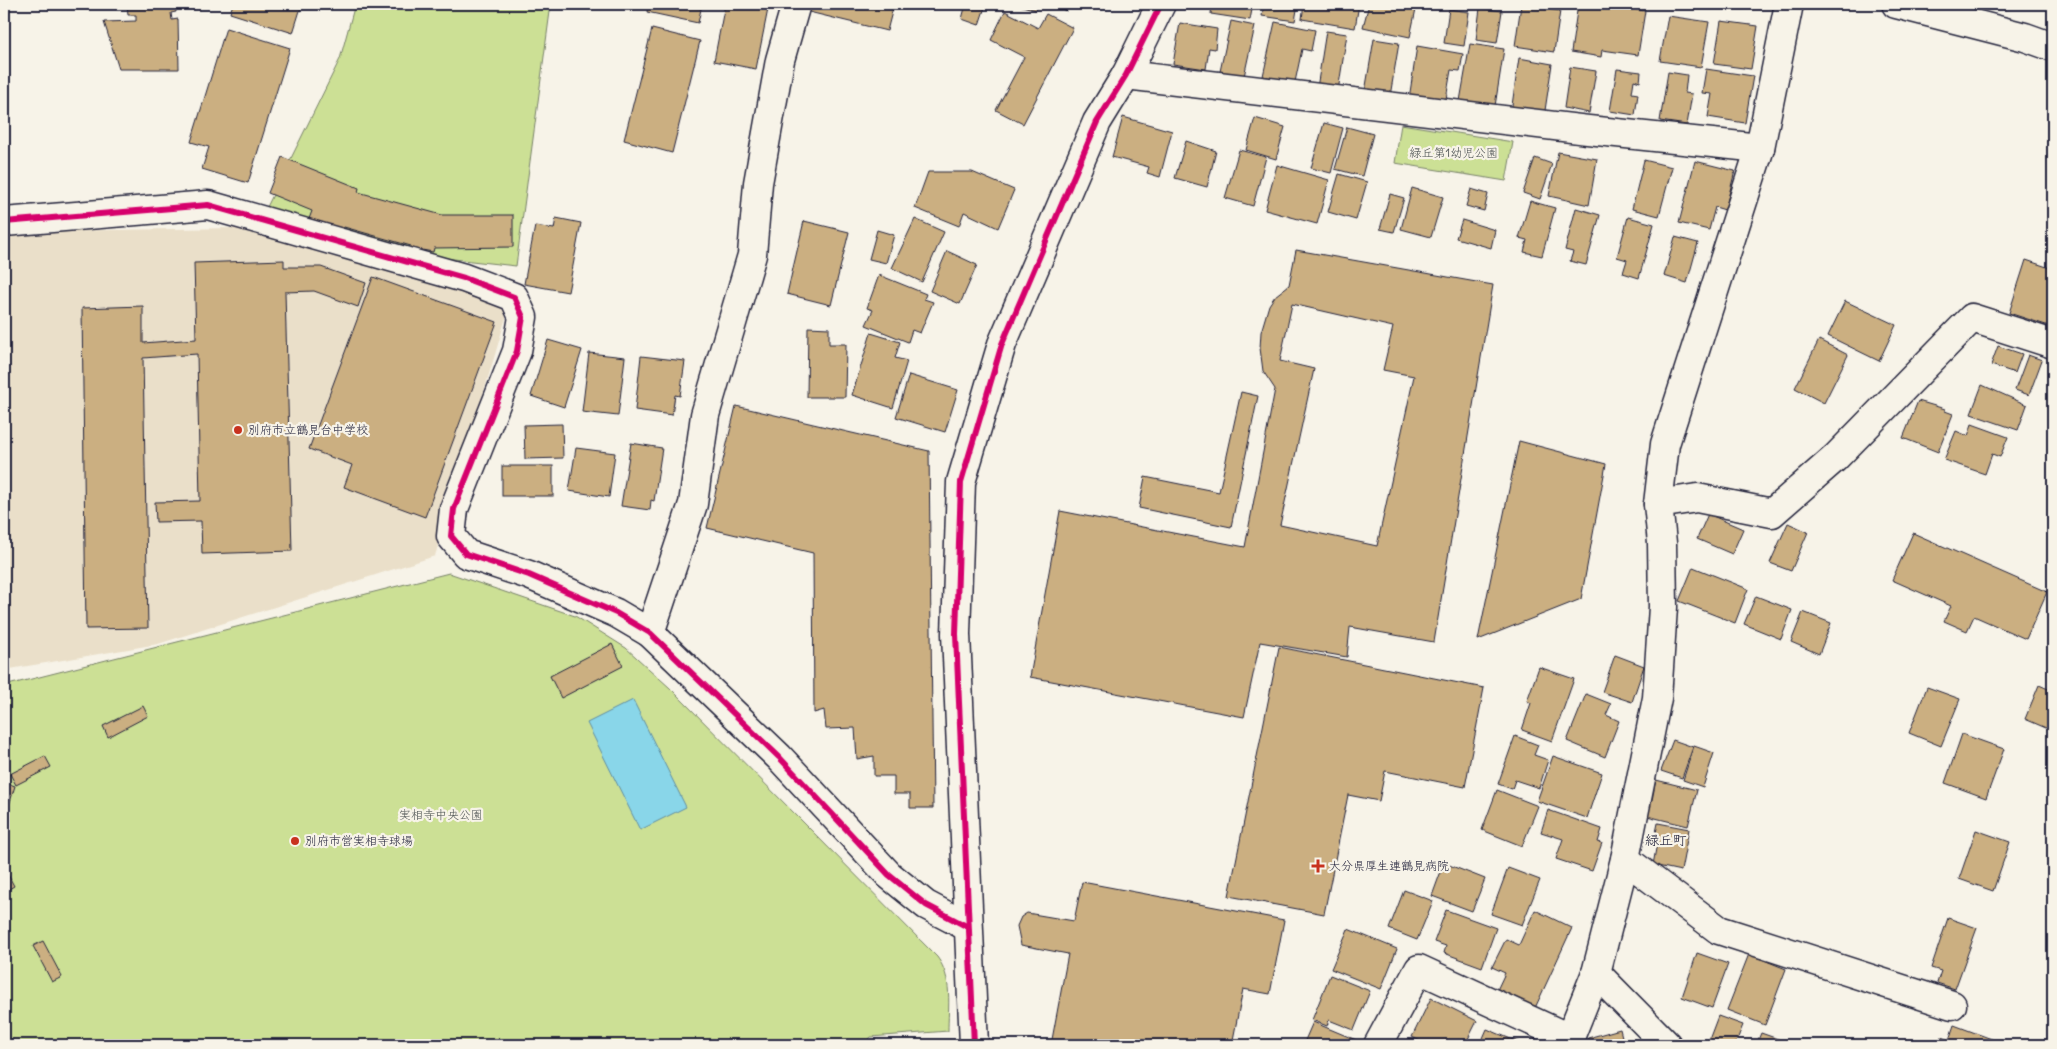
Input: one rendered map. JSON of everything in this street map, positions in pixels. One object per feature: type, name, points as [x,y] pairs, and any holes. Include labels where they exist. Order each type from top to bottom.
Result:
[{"type":"street","points":[[650,633],[693,504],[705,415],[752,255],[758,183],[780,60],[796,4]]},
{"type":"street","points":[[974,1045],[956,634],[961,482],[1002,344],[1097,122],[1126,75],[1161,4]]},
{"type":"street","points":[[1378,1045],[1419,968],[1569,1042],[1596,973],[1625,859],[1657,698],[1663,607],[1662,543],[1658,504],[1665,444],[1760,148],[1789,4]]},
{"type":"street","points":[[1896,4],[2025,37],[2053,47]]},
{"type":"street","points":[[1126,75],[1558,127],[1760,148]]},
{"type":"street","points":[[4,222],[208,204],[464,278],[514,297],[523,317],[517,351],[454,509],[451,536],[466,554],[538,579],[616,613],[650,633],[779,757],[889,875],[926,905],[968,927]]},
{"type":"street","points":[[1658,504],[1697,498],[1772,513],[1835,458],[1972,318],[2053,344]]},
{"type":"street","points":[[1625,859],[1719,930],[1952,1005]]},
{"type":"street","points":[[1596,973],[1667,1045]]},
{"type":"shaded area","name":"別府市立鶴見台中学校","points":[[236,228],[372,261],[510,304],[435,556],[158,644],[4,670],[4,235],[51,231]]},
{"type":"green space","points":[[355,4],[551,4],[516,266],[427,256],[266,209],[340,59]]},
{"type":"green space","name":"緑丘第1幼児公園","points":[[1401,124],[1513,142],[1506,181],[1395,163]]},
{"type":"green space","name":"実相寺中央公園","points":[[449,573],[575,616],[626,648],[670,688],[937,957],[948,983],[948,1031],[871,1037],[862,1045],[4,1045],[4,686]]},
{"type":"water","points":[[633,700],[686,807],[640,830],[587,723]]},
{"type":"building","points":[[127,4],[175,4],[176,12],[171,13],[172,20],[178,19],[179,69],[119,69],[104,22],[136,21],[136,15],[128,15]]},
{"type":"building","points":[[233,4],[302,4],[293,33],[230,13]]},
{"type":"building","points":[[648,4],[702,4],[698,23],[647,12]]},
{"type":"building","points":[[725,4],[769,4],[756,69],[714,61]]},
{"type":"building","points":[[811,4],[894,4],[887,31],[809,12]]},
{"type":"building","points":[[966,4],[986,4],[979,25],[962,19]]},
{"type":"building","points":[[1016,4],[1038,4],[1036,10]]},
{"type":"building","points":[[1050,4],[1069,4],[1067,11]]},
{"type":"building","points":[[1212,4],[1253,4],[1250,20],[1211,14]]},
{"type":"building","points":[[1264,4],[1298,4],[1295,21],[1262,16]]},
{"type":"building","points":[[1304,4],[1359,4],[1355,28],[1302,19]]},
{"type":"building","points":[[1369,4],[1417,4],[1410,37],[1363,27]]},
{"type":"building","points":[[1578,4],[1599,4],[1645,11],[1638,55],[1602,50],[1601,57],[1571,52]]},
{"type":"building","points":[[1521,5],[1560,11],[1554,52],[1515,46]]},
{"type":"building","points":[[1480,8],[1502,11],[1497,43],[1476,40]]},
{"type":"building","points":[[1449,9],[1469,12],[1464,46],[1444,43]]},
{"type":"building","points":[[1005,11],[1038,28],[1046,14],[1073,28],[1023,124],[996,110],[1024,57],[991,40]]},
{"type":"building","points":[[1668,16],[1709,22],[1701,67],[1660,61]]},
{"type":"building","points":[[1231,21],[1255,26],[1243,81],[1219,76]]},
{"type":"building","points":[[1721,21],[1758,26],[1751,69],[1714,64]]},
{"type":"building","points":[[1275,22],[1315,30],[1311,51],[1302,49],[1295,82],[1263,76]]},
{"type":"building","points":[[1180,23],[1217,29],[1215,49],[1209,48],[1206,69],[1173,64]]},
{"type":"building","points":[[226,28],[290,48],[248,183],[202,169],[209,147],[191,142]]},
{"type":"building","points":[[652,29],[700,41],[672,153],[624,140]]},
{"type":"building","points":[[1326,31],[1347,34],[1338,91],[1317,88]]},
{"type":"building","points":[[1374,39],[1399,43],[1390,96],[1365,92]]},
{"type":"building","points":[[1470,44],[1504,49],[1495,106],[1460,101]]},
{"type":"building","points":[[1417,46],[1463,54],[1460,71],[1451,70],[1445,105],[1409,99]]},
{"type":"building","points":[[1519,58],[1552,64],[1544,117],[1511,112]]},
{"type":"building","points":[[1570,67],[1596,71],[1589,113],[1564,108]]},
{"type":"building","points":[[1617,69],[1641,72],[1640,82],[1634,80],[1632,93],[1638,94],[1635,115],[1610,111]]},
{"type":"building","points":[[1706,69],[1753,76],[1745,123],[1708,117],[1712,94],[1702,93]]},
{"type":"building","points":[[1668,72],[1687,75],[1685,93],[1692,94],[1687,125],[1660,121]]},
{"type":"building","points":[[1123,117],[1172,131],[1160,177],[1147,173],[1149,167],[1112,157]]},
{"type":"building","points":[[1255,118],[1285,127],[1276,159],[1246,150]]},
{"type":"building","points":[[1324,123],[1343,128],[1331,173],[1311,168]]},
{"type":"building","points":[[1347,127],[1373,134],[1362,176],[1335,169]]},
{"type":"building","points":[[1186,141],[1216,151],[1207,187],[1175,178]]},
{"type":"building","points":[[1239,150],[1266,157],[1253,206],[1225,198]]},
{"type":"building","points":[[1558,152],[1597,159],[1589,205],[1549,196]]},
{"type":"building","points":[[282,157],[359,188],[358,192],[442,215],[513,215],[513,247],[434,248],[433,252],[411,248],[411,246],[344,227],[341,232],[309,219],[312,211],[268,193]]},
{"type":"building","points":[[1535,158],[1552,164],[1540,199],[1523,193]]},
{"type":"building","points":[[1644,160],[1672,167],[1659,216],[1632,209]]},
{"type":"building","points":[[1695,161],[1735,171],[1725,210],[1715,207],[1709,230],[1679,223]]},
{"type":"building","points":[[1277,165],[1329,180],[1317,224],[1265,210]]},
{"type":"building","points":[[928,172],[972,172],[1014,190],[998,228],[964,212],[959,226],[915,208]]},
{"type":"building","points":[[1339,174],[1367,182],[1356,220],[1328,212]]},
{"type":"building","points":[[1412,188],[1443,197],[1431,237],[1401,229]]},
{"type":"building","points":[[1471,189],[1488,194],[1484,211],[1466,206]]},
{"type":"building","points":[[1390,194],[1404,198],[1394,232],[1380,229]]},
{"type":"building","points":[[1530,201],[1555,208],[1542,256],[1524,252],[1527,240],[1519,238]]},
{"type":"building","points":[[1576,208],[1600,215],[1586,265],[1570,261],[1573,252],[1565,250]]},
{"type":"building","points":[[1628,217],[1654,224],[1639,278],[1623,273],[1627,260],[1617,257]]},
{"type":"building","points":[[556,218],[581,223],[568,292],[524,284],[535,226],[554,229]]},
{"type":"building","points":[[915,219],[944,232],[922,282],[892,268]]},
{"type":"building","points":[[1462,220],[1495,230],[1491,248],[1456,238]]},
{"type":"building","points":[[804,221],[849,232],[831,305],[787,294]]},
{"type":"building","points":[[877,230],[894,235],[886,263],[869,259]]},
{"type":"building","points":[[1675,237],[1698,243],[1687,283],[1664,276]]},
{"type":"building","points":[[1296,250],[1493,285],[1434,642],[1350,627],[1347,657],[1260,642],[1244,717],[1030,677],[1060,511],[1245,547],[1275,389],[1263,371],[1260,348],[1261,332],[1269,305],[1275,296],[1289,285]],"holes":[[[1292,304],[1393,327],[1383,370],[1414,376],[1377,546],[1280,525],[1314,369],[1280,361]]]},
{"type":"building","points":[[947,251],[977,265],[960,304],[930,291]]},
{"type":"building","points":[[284,260],[284,267],[321,267],[366,283],[358,307],[314,291],[285,292],[292,551],[202,554],[201,521],[156,522],[155,502],[200,501],[197,354],[143,358],[148,628],[86,629],[82,308],[143,306],[143,343],[196,339],[194,263]]},
{"type":"building","points":[[2026,260],[2053,269],[2053,314],[2049,326],[2009,313]]},
{"type":"building","points":[[879,275],[926,294],[924,299],[933,302],[920,333],[912,330],[908,342],[866,325],[873,310],[867,308]]},
{"type":"building","points":[[373,277],[497,322],[425,517],[344,487],[352,465],[309,449]]},
{"type":"building","points":[[1845,301],[1896,325],[1879,361],[1828,336]]},
{"type":"building","points":[[808,327],[829,328],[829,344],[846,344],[845,397],[807,397]]},
{"type":"building","points":[[871,333],[900,342],[895,358],[907,361],[893,408],[852,395]]},
{"type":"building","points":[[548,340],[582,350],[564,407],[531,396]]},
{"type":"building","points":[[1819,340],[1848,355],[1824,403],[1795,388]]},
{"type":"building","points":[[1998,346],[2022,354],[2015,373],[1991,365]]},
{"type":"building","points":[[589,353],[625,357],[618,416],[582,412]]},
{"type":"building","points":[[2028,355],[2042,360],[2029,395],[2015,390]]},
{"type":"building","points":[[641,356],[685,361],[680,396],[675,395],[672,415],[635,410]]},
{"type":"building","points":[[909,375],[958,390],[945,432],[896,417]]},
{"type":"building","points":[[1982,385],[2027,405],[2018,430],[1971,414]]},
{"type":"building","points":[[1241,392],[1258,396],[1231,527],[1139,508],[1145,477],[1219,492]]},
{"type":"building","points":[[1918,401],[1945,409],[1945,411],[1953,414],[1938,452],[1903,438]]},
{"type":"building","points":[[736,406],[929,451],[933,808],[910,808],[910,794],[894,794],[894,776],[874,776],[874,756],[857,759],[855,728],[826,729],[824,710],[814,713],[813,553],[707,528]]},
{"type":"building","points":[[562,424],[563,458],[525,459],[524,425]]},
{"type":"building","points":[[1972,424],[2008,437],[2000,457],[1992,454],[1985,474],[1944,460],[1956,431],[1968,436]]},
{"type":"building","points":[[1519,441],[1606,464],[1581,599],[1478,640]]},
{"type":"building","points":[[631,443],[662,448],[654,501],[651,500],[650,510],[621,506]]},
{"type":"building","points":[[576,448],[615,453],[609,497],[569,491]]},
{"type":"building","points":[[502,466],[553,466],[553,496],[502,496]]},
{"type":"building","points":[[1708,514],[1743,529],[1732,554],[1697,539]]},
{"type":"building","points":[[1788,523],[1808,532],[1791,571],[1770,563]]},
{"type":"building","points":[[1913,533],[2047,592],[2026,639],[1974,616],[1967,631],[1944,621],[1951,606],[1892,580]]},
{"type":"building","points":[[1693,567],[1748,589],[1735,623],[1679,601]]},
{"type":"building","points":[[1756,596],[1792,610],[1781,639],[1744,624]]},
{"type":"building","points":[[1803,612],[1831,623],[1819,654],[1791,642]]},
{"type":"building","points":[[612,644],[623,666],[561,698],[550,676]]},
{"type":"building","points":[[1279,647],[1484,688],[1465,787],[1385,771],[1379,801],[1348,795],[1324,914],[1229,896]]},
{"type":"building","points":[[1615,655],[1644,666],[1632,702],[1602,692]]},
{"type":"building","points":[[1539,667],[1574,679],[1552,741],[1522,730],[1531,703],[1527,701]]},
{"type":"building","points":[[2039,685],[2053,691],[2053,731],[2025,719]]},
{"type":"building","points":[[1927,687],[1960,699],[1941,746],[1909,733]]},
{"type":"building","points":[[1586,694],[1611,704],[1606,715],[1619,721],[1605,757],[1567,741]]},
{"type":"building","points":[[143,706],[148,716],[108,737],[103,726]]},
{"type":"building","points":[[1962,734],[2004,749],[1986,798],[1945,783]]},
{"type":"building","points":[[1515,736],[1538,745],[1534,755],[1548,760],[1539,788],[1515,780],[1512,789],[1498,784]]},
{"type":"building","points":[[1673,740],[1693,747],[1682,778],[1661,771]]},
{"type":"building","points":[[1694,746],[1714,753],[1703,787],[1683,780]]},
{"type":"building","points":[[45,756],[51,767],[16,785],[10,774]]},
{"type":"building","points":[[1553,756],[1602,773],[1587,818],[1537,801]]},
{"type":"building","points":[[1656,780],[1697,790],[1688,826],[1647,816]]},
{"type":"building","points":[[4,782],[15,786],[4,821]]},
{"type":"building","points":[[1497,790],[1538,806],[1522,846],[1482,830]]},
{"type":"building","points":[[1548,810],[1602,829],[1598,842],[1602,843],[1592,871],[1556,859],[1563,839],[1541,832]]},
{"type":"building","points":[[1658,823],[1689,829],[1681,871],[1653,865],[1657,843],[1654,842]]},
{"type":"building","points":[[1976,830],[2010,842],[1993,891],[1959,879]]},
{"type":"building","points":[[1444,863],[1485,879],[1472,911],[1432,896]]},
{"type":"building","points":[[4,867],[14,886],[4,892]]},
{"type":"building","points":[[1508,868],[1540,880],[1522,925],[1491,914]]},
{"type":"building","points":[[1082,882],[1284,920],[1270,994],[1243,989],[1232,1045],[1051,1045],[1068,954],[1021,945],[1017,926],[1021,917],[1027,913],[1074,921]]},
{"type":"building","points":[[1404,890],[1433,901],[1417,940],[1389,929]]},
{"type":"building","points":[[1446,910],[1496,928],[1482,967],[1444,953],[1446,946],[1434,942]]},
{"type":"building","points":[[1535,910],[1572,928],[1535,1008],[1497,990],[1505,973],[1492,967],[1506,939],[1519,945]]},
{"type":"building","points":[[1948,918],[1977,928],[1955,989],[1937,983],[1941,971],[1931,968]]},
{"type":"building","points":[[1348,929],[1397,949],[1381,989],[1331,969]]},
{"type":"building","points":[[43,941],[62,977],[52,982],[33,946]]},
{"type":"building","points":[[1697,953],[1728,964],[1712,1008],[1682,997]]},
{"type":"building","points":[[1749,954],[1786,969],[1765,1025],[1727,1010]]},
{"type":"building","points":[[1330,975],[1370,991],[1354,1030],[1329,1020],[1327,1026],[1312,1020]]},
{"type":"building","points":[[1431,998],[1477,1021],[1465,1045],[1428,1045],[1412,1037]]},
{"type":"building","points":[[1718,1016],[1743,1025],[1735,1045],[1707,1045]]},
{"type":"building","points":[[1313,1022],[1356,1040],[1353,1045],[1303,1045]]},
{"type":"building","points":[[1954,1025],[2005,1044],[1938,1045],[1941,1037],[1949,1040]]},
{"type":"building","points":[[1487,1029],[1525,1045],[1480,1045]]},
{"type":"building","points":[[1620,1029],[1624,1045],[1590,1045],[1588,1038]]},
{"type":"building","points":[[1761,1033],[1792,1044],[1792,1045],[1756,1045]]},
{"type":"cycle path","points":[[974,1045],[956,634],[961,482],[1002,344],[1097,122],[1126,75],[1161,4]]},
{"type":"cycle path","points":[[4,222],[208,205],[464,278],[514,297],[523,317],[517,351],[454,509],[451,536],[466,554],[529,575],[616,613],[650,633],[779,757],[889,875],[926,905],[968,927]]},
{"type":"place","name":"別府市立鶴見台中学校","points":[[238,430]]},
{"type":"place","name":"別府市営実相寺球場","points":[[295,841]]},
{"type":"place","name":"大分県厚生連鶴見病院","points":[[1318,866]]},
{"type":"district","name":"緑丘町","points":[[1666,840]]}]
